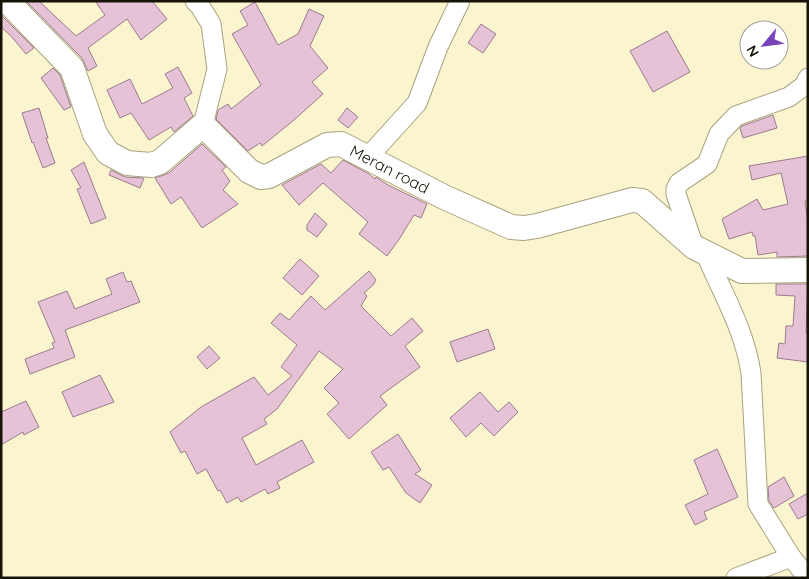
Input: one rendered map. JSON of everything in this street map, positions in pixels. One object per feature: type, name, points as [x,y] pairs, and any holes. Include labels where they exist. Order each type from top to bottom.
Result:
[{"type":"street","points":[[7,1],[72,68],[96,134],[108,154],[127,163],[151,165],[160,162],[204,125],[217,69],[211,24],[195,1]]},
{"type":"street","points":[[368,157],[416,103],[438,46],[460,1]]},
{"type":"street","points":[[808,78],[805,85],[789,97],[736,116],[719,134],[707,164],[679,183],[676,188],[676,194],[700,251],[737,320],[747,351],[751,373],[758,504],[791,557],[808,578]]},
{"type":"street","name":"Meran road","points":[[204,125],[249,171],[261,177],[268,176],[327,145],[341,144],[444,197],[511,227],[537,226],[632,200],[642,201],[700,251],[742,271],[808,270]]},
{"type":"street","points":[[736,578],[791,557]]},
{"type":"building","points":[[26,1],[39,1],[76,36],[105,15],[95,1],[152,1],[167,19],[141,40],[127,19],[88,48],[97,66],[88,71],[82,58]]},
{"type":"building","points":[[255,2],[278,45],[298,34],[309,9],[324,16],[310,46],[328,68],[312,82],[323,94],[262,146],[260,143],[248,151],[216,119],[218,110],[228,104],[231,109],[261,85],[232,34],[248,25],[240,11]]},
{"type":"building","points":[[1,15],[34,48],[26,54],[1,27]]},
{"type":"building","points":[[481,24],[496,34],[483,53],[468,43]]},
{"type":"building","points":[[667,31],[690,72],[653,92],[630,51]]},
{"type":"building","points":[[178,67],[192,93],[184,98],[193,116],[174,132],[171,127],[149,140],[131,113],[120,118],[107,90],[130,79],[142,104],[173,88],[165,74]]},
{"type":"building","points":[[53,68],[60,75],[71,107],[64,110],[41,78]]},
{"type":"building","points":[[39,108],[48,138],[46,138],[55,163],[43,168],[22,113]]},
{"type":"building","points":[[347,108],[358,117],[348,128],[338,120]]},
{"type":"building","points":[[773,115],[777,128],[743,138],[740,128],[742,126]]},
{"type":"building","points":[[202,144],[226,167],[222,170],[230,181],[223,190],[238,204],[202,228],[181,197],[171,204],[155,178],[169,173]]},
{"type":"building","points":[[808,156],[808,201],[805,201],[808,222],[808,256],[777,257],[777,252],[758,255],[755,236],[753,236],[752,232],[729,239],[722,219],[757,199],[763,210],[788,204],[781,173],[752,180],[749,166]]},
{"type":"building","points":[[343,160],[375,179],[376,177],[427,204],[421,218],[414,215],[387,256],[359,234],[368,222],[323,183],[299,205],[282,185],[321,164],[331,173]]},
{"type":"building","points":[[84,162],[106,218],[91,224],[77,189],[81,188],[71,170]]},
{"type":"building","points":[[111,170],[125,177],[144,178],[140,188],[109,175]]},
{"type":"building","points":[[315,213],[327,224],[317,237],[307,230],[307,225]]},
{"type":"building","points":[[300,259],[319,276],[302,295],[283,278]]},
{"type":"building","points":[[369,271],[376,280],[364,293],[367,296],[361,306],[391,336],[412,318],[423,331],[405,346],[420,367],[380,396],[387,405],[349,439],[327,414],[339,403],[324,388],[343,369],[319,351],[277,409],[264,419],[267,424],[242,438],[256,465],[302,440],[314,462],[277,482],[280,488],[268,494],[265,489],[241,502],[238,497],[227,503],[206,469],[197,474],[185,451],[181,453],[170,432],[201,407],[254,377],[268,395],[292,376],[281,367],[297,345],[271,323],[280,313],[289,320],[311,296],[325,310]]},
{"type":"building","points":[[123,272],[127,282],[131,281],[140,302],[65,330],[75,357],[30,374],[25,359],[54,348],[52,343],[55,342],[38,302],[67,291],[75,309],[112,294],[106,279]]},
{"type":"building","points":[[776,284],[808,284],[806,333],[808,334],[808,362],[777,358],[779,343],[785,344],[786,326],[793,326],[795,296],[776,295]]},
{"type":"building","points":[[488,329],[495,349],[457,362],[450,342]]},
{"type":"building","points":[[209,346],[220,358],[207,369],[197,357]]},
{"type":"building","points":[[100,375],[114,402],[73,417],[62,392]]},
{"type":"building","points":[[480,392],[498,412],[509,402],[518,412],[494,436],[481,423],[466,437],[450,418]]},
{"type":"building","points":[[26,401],[39,427],[24,435],[23,432],[1,445],[1,412]]},
{"type":"building","points":[[398,434],[421,470],[415,474],[432,485],[420,503],[406,493],[389,467],[383,470],[371,452]]},
{"type":"building","points":[[717,449],[738,497],[704,512],[707,519],[695,525],[685,505],[708,494],[694,460]]},
{"type":"building","points":[[784,477],[794,496],[774,508],[769,501],[768,487]]},
{"type":"building","points":[[808,493],[808,514],[798,519],[789,504]]}]
